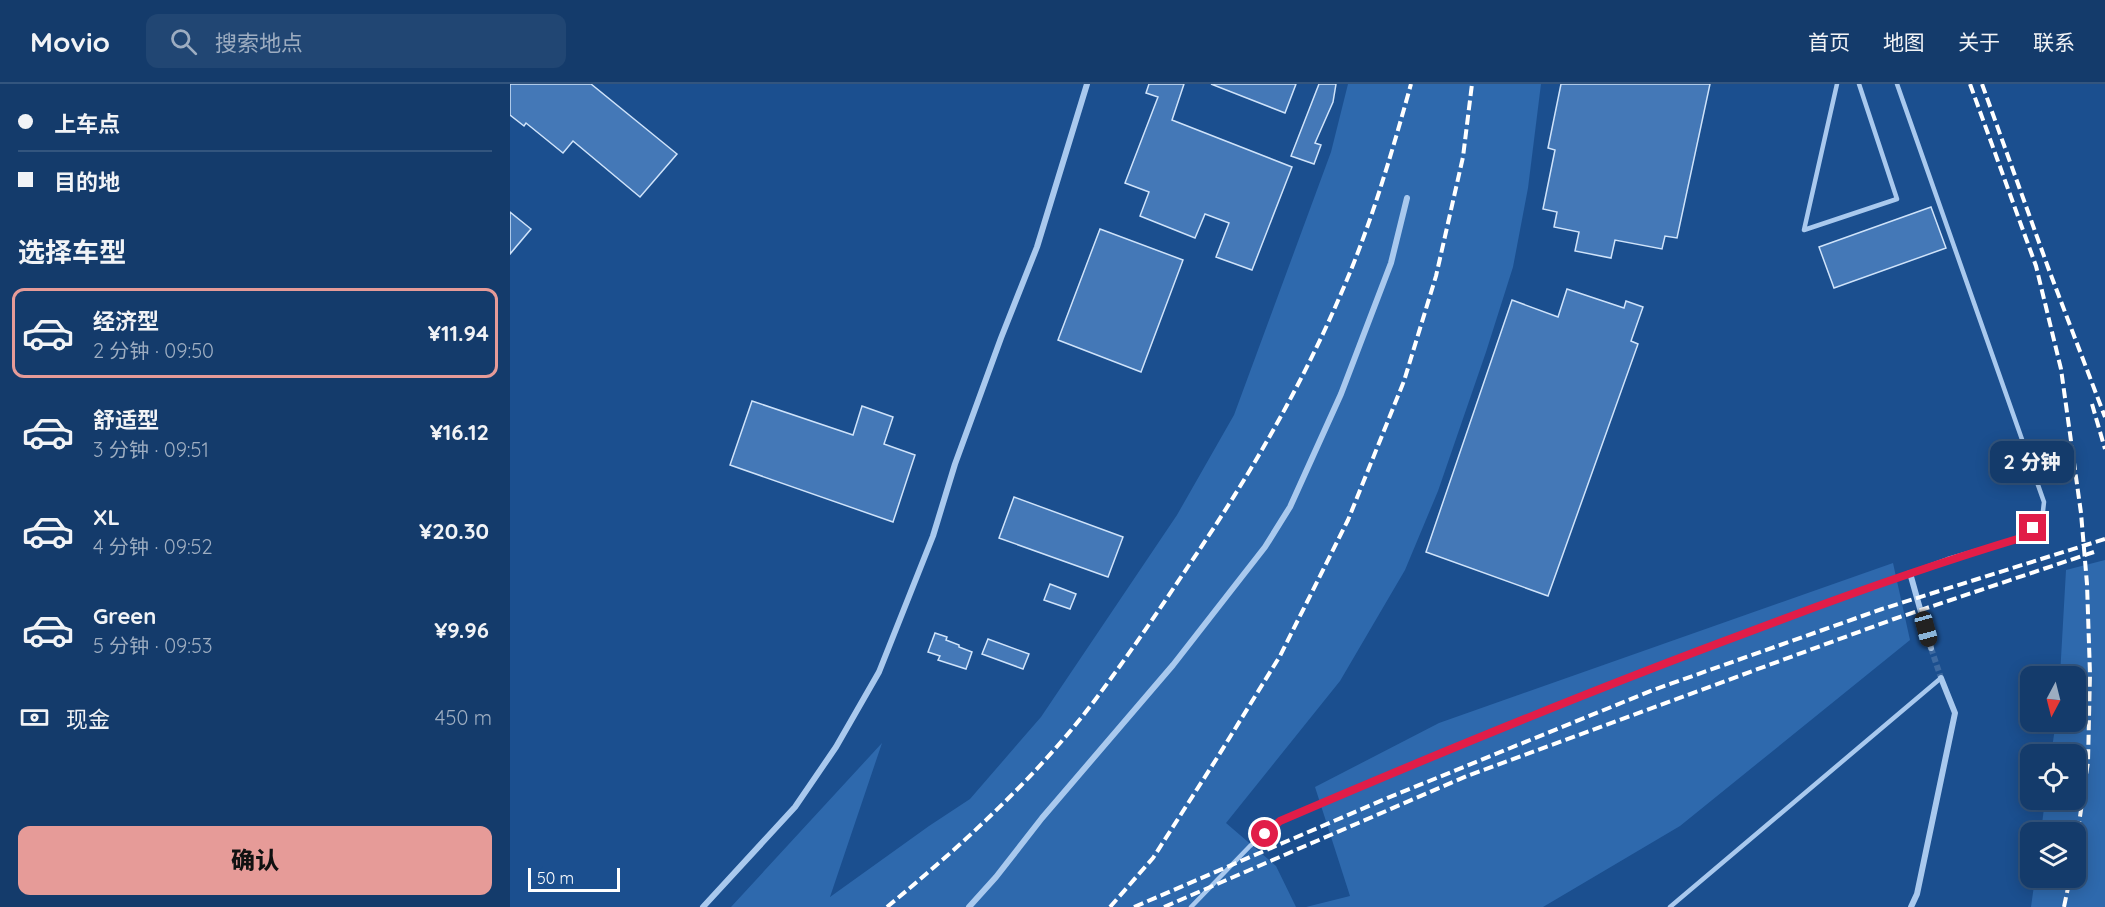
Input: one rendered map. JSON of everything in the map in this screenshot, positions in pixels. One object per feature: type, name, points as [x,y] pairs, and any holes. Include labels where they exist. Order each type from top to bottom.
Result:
[{"type":"street","points":[[703,907],[795,807],[837,747],[879,672],[933,536],[959,453],[1037,247],[1087,84]]},
{"type":"street","points":[[969,907],[996,878],[1042,818],[1173,665],[1265,548],[1290,507],[1341,394],[1391,263],[1407,198]]},
{"type":"street","points":[[1910,573],[1931,648]]},
{"type":"street","points":[[1911,907],[1917,894],[1954,713],[1941,678]]},
{"type":"lane","points":[[1837,84],[1804,230],[1897,199],[1859,84]]},
{"type":"lane","points":[[1191,907],[1250,846],[1280,821],[1455,746],[1645,670],[1910,573],[2024,537],[2042,520],[2044,502],[1897,84]]},
{"type":"lane","points":[[1670,907],[1941,678]]},
{"type":"shaded area","points":[[1348,84],[1541,84],[1528,188],[1513,267],[1438,491],[1405,570],[1340,681],[1226,823],[1276,866],[1296,907],[731,907],[882,743],[830,897],[970,799],[1041,717],[1177,515],[1234,415],[1331,152]]},
{"type":"shaded area","points":[[2105,560],[2105,907],[2031,907],[2034,888],[2086,888],[2086,822],[2042,822],[2044,810],[2086,810],[2086,744],[2053,744],[2054,732],[2086,732],[2086,666],[2061,666],[2066,570]]},
{"type":"shaded area","points":[[1893,563],[1910,640],[1680,826],[1543,907],[1306,907],[1350,896],[1315,787],[1439,723]]},
{"type":"building","points":[[510,84],[591,84],[677,154],[640,197],[573,141],[563,153],[526,123],[524,126],[510,115]]},
{"type":"building","points":[[1149,84],[1184,84],[1172,120],[1292,167],[1252,270],[1216,257],[1229,223],[1205,214],[1195,238],[1140,216],[1149,192],[1125,183],[1158,97],[1146,93]]},
{"type":"building","points":[[1211,84],[1296,84],[1285,113]]},
{"type":"building","points":[[1319,84],[1336,84],[1333,102],[1315,143],[1321,145],[1314,164],[1291,156]]},
{"type":"building","points":[[1561,84],[1710,84],[1677,238],[1665,236],[1662,249],[1615,240],[1611,258],[1575,251],[1579,232],[1554,227],[1557,212],[1543,209],[1555,150],[1548,148]]},
{"type":"building","points":[[1931,207],[1946,248],[1834,288],[1819,247]]},
{"type":"building","points":[[510,212],[531,229],[510,254]]},
{"type":"building","points":[[1100,229],[1183,260],[1141,372],[1058,340]]},
{"type":"building","points":[[1567,289],[1624,308],[1626,301],[1643,307],[1631,341],[1638,344],[1548,596],[1426,552],[1512,300],[1558,317]]},
{"type":"building","points":[[752,401],[853,435],[862,406],[893,417],[884,444],[915,455],[893,522],[730,465]]},
{"type":"building","points":[[1014,497],[1123,537],[1108,577],[999,538]]},
{"type":"building","points":[[1050,584],[1076,594],[1070,609],[1044,600]]},
{"type":"building","points":[[935,633],[947,637],[946,640],[972,652],[966,669],[938,660],[940,656],[928,652]]},
{"type":"building","points":[[988,639],[1029,654],[1023,669],[982,654]]},
{"type":"tunnel","points":[[1931,648],[1941,678]]},
{"type":"railway","points":[[887,907],[997,810],[1072,729],[1131,650],[1231,500],[1271,434],[1340,296],[1388,165],[1411,84]]},
{"type":"railway","points":[[1110,907],[1153,858],[1280,656],[1348,520],[1404,381],[1436,276],[1463,157],[1472,84]]},
{"type":"railway","points":[[1970,84],[2036,266],[2061,369],[2081,513],[2087,584],[2090,674],[2088,762],[2079,822]]},
{"type":"railway","points":[[1982,84],[2105,417]]},
{"type":"railway","points":[[2092,404],[2105,449]]},
{"type":"railway","points":[[1134,907],[1385,799],[1653,690],[1882,609],[2105,539]]},
{"type":"railway","points":[[1164,907],[1467,776],[1894,619],[2094,552]]},
{"type":"railway","points":[[2064,907],[2068,888]]},
{"type":"route","points":[[1265,834],[1280,821],[1455,746],[1645,670],[1948,559],[2024,537],[2033,528]]}]
